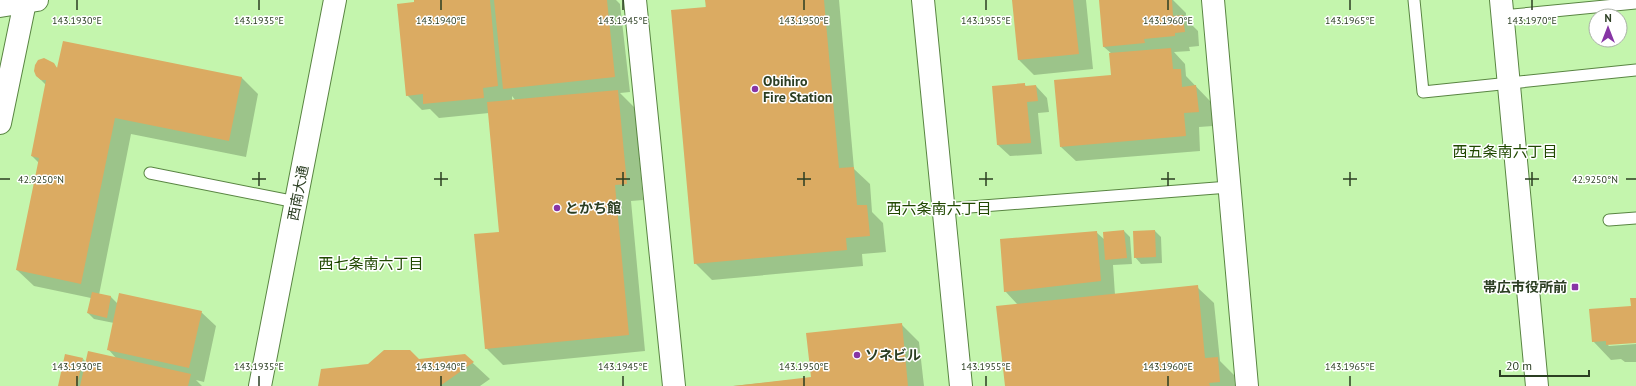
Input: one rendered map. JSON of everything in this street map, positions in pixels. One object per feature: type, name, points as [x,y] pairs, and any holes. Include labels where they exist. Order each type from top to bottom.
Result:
[{"type":"street","points":[[0,6],[29,0],[0,123]]},
{"type":"street","name":"西南大通","points":[[260,386],[335,0]]},
{"type":"street","points":[[635,0],[674,386]]},
{"type":"street","points":[[923,0],[961,386]]},
{"type":"street","points":[[1213,0],[1247,386]]},
{"type":"street","points":[[1501,8],[1537,386]]},
{"type":"lane","points":[[1414,0],[1423,92],[1636,70]]},
{"type":"lane","points":[[1501,8],[1636,3]]},
{"type":"lane","points":[[150,173],[296,202]]},
{"type":"lane","points":[[944,209],[1229,187]]},
{"type":"lane","points":[[1609,220],[1636,218]]},
{"type":"building","points":[[414,0],[490,0],[498,86],[483,88],[484,98],[423,104],[423,94],[406,96],[397,4],[414,2]]},
{"type":"building","points":[[494,0],[607,0],[615,77],[503,89]]},
{"type":"building","name":"Obihiro Fire Station","points":[[705,0],[824,0],[839,168],[854,167],[857,205],[867,205],[870,236],[846,238],[847,250],[694,264],[671,10],[706,7]]},
{"type":"building","points":[[1012,0],[1073,0],[1079,54],[1018,60]]},
{"type":"building","points":[[1099,0],[1172,0],[1173,16],[1183,15],[1185,32],[1175,33],[1175,36],[1144,39],[1145,43],[1103,47]]},
{"type":"building","points":[[63,41],[242,77],[229,141],[115,118],[81,284],[16,270],[39,158],[31,156],[46,80],[41,80],[36,76],[34,71],[35,65],[38,60],[44,58],[54,63],[57,68]]},
{"type":"building","points":[[1171,48],[1173,69],[1181,69],[1182,87],[1196,85],[1199,112],[1184,113],[1186,136],[1060,147],[1054,80],[1111,75],[1109,53]]},
{"type":"building","points":[[1025,83],[1025,86],[1036,85],[1038,101],[1027,102],[1031,143],[997,145],[992,86]]},
{"type":"building","name":"とかち館","points":[[618,90],[627,184],[615,185],[629,335],[485,349],[474,234],[499,232],[487,102]]},
{"type":"building","points":[[1124,230],[1127,258],[1105,260],[1103,232]]},
{"type":"building","points":[[1155,230],[1156,257],[1134,258],[1133,231]]},
{"type":"building","points":[[1097,231],[1101,281],[1004,292],[1000,239]]},
{"type":"building","points":[[1198,285],[1205,358],[1218,357],[1220,382],[1209,383],[1210,386],[1005,386],[996,306]]},
{"type":"building","points":[[92,292],[111,296],[107,318],[87,313]]},
{"type":"building","points":[[119,293],[202,311],[189,368],[107,350]]},
{"type":"building","points":[[1630,298],[1636,298],[1636,343],[1606,345],[1606,341],[1592,342],[1589,309],[1631,306]]},
{"type":"building","name":"ソネビル","points":[[902,323],[908,386],[733,386],[811,377],[806,333]]},
{"type":"building","points":[[384,350],[410,350],[419,359],[465,354],[474,362],[440,386],[318,386],[321,369],[368,364]]},
{"type":"building","points":[[88,351],[191,374],[188,386],[80,386]]},
{"type":"building","points":[[65,354],[83,358],[77,386],[58,386]]},
{"type":"place","name":"Obihiro Fire Station","points":[[755,89]]},
{"type":"place","name":"とかち館","points":[[557,208]]},
{"type":"place","name":"帯広市役所前","points":[[1575,287]]},
{"type":"place","name":"ソネビル","points":[[857,355]]},
{"type":"district","name":"西五条南六丁目","points":[[1505,151]]},
{"type":"district","name":"西六条南六丁目","points":[[939,208]]},
{"type":"district","name":"西七条南六丁目","points":[[371,263]]}]
